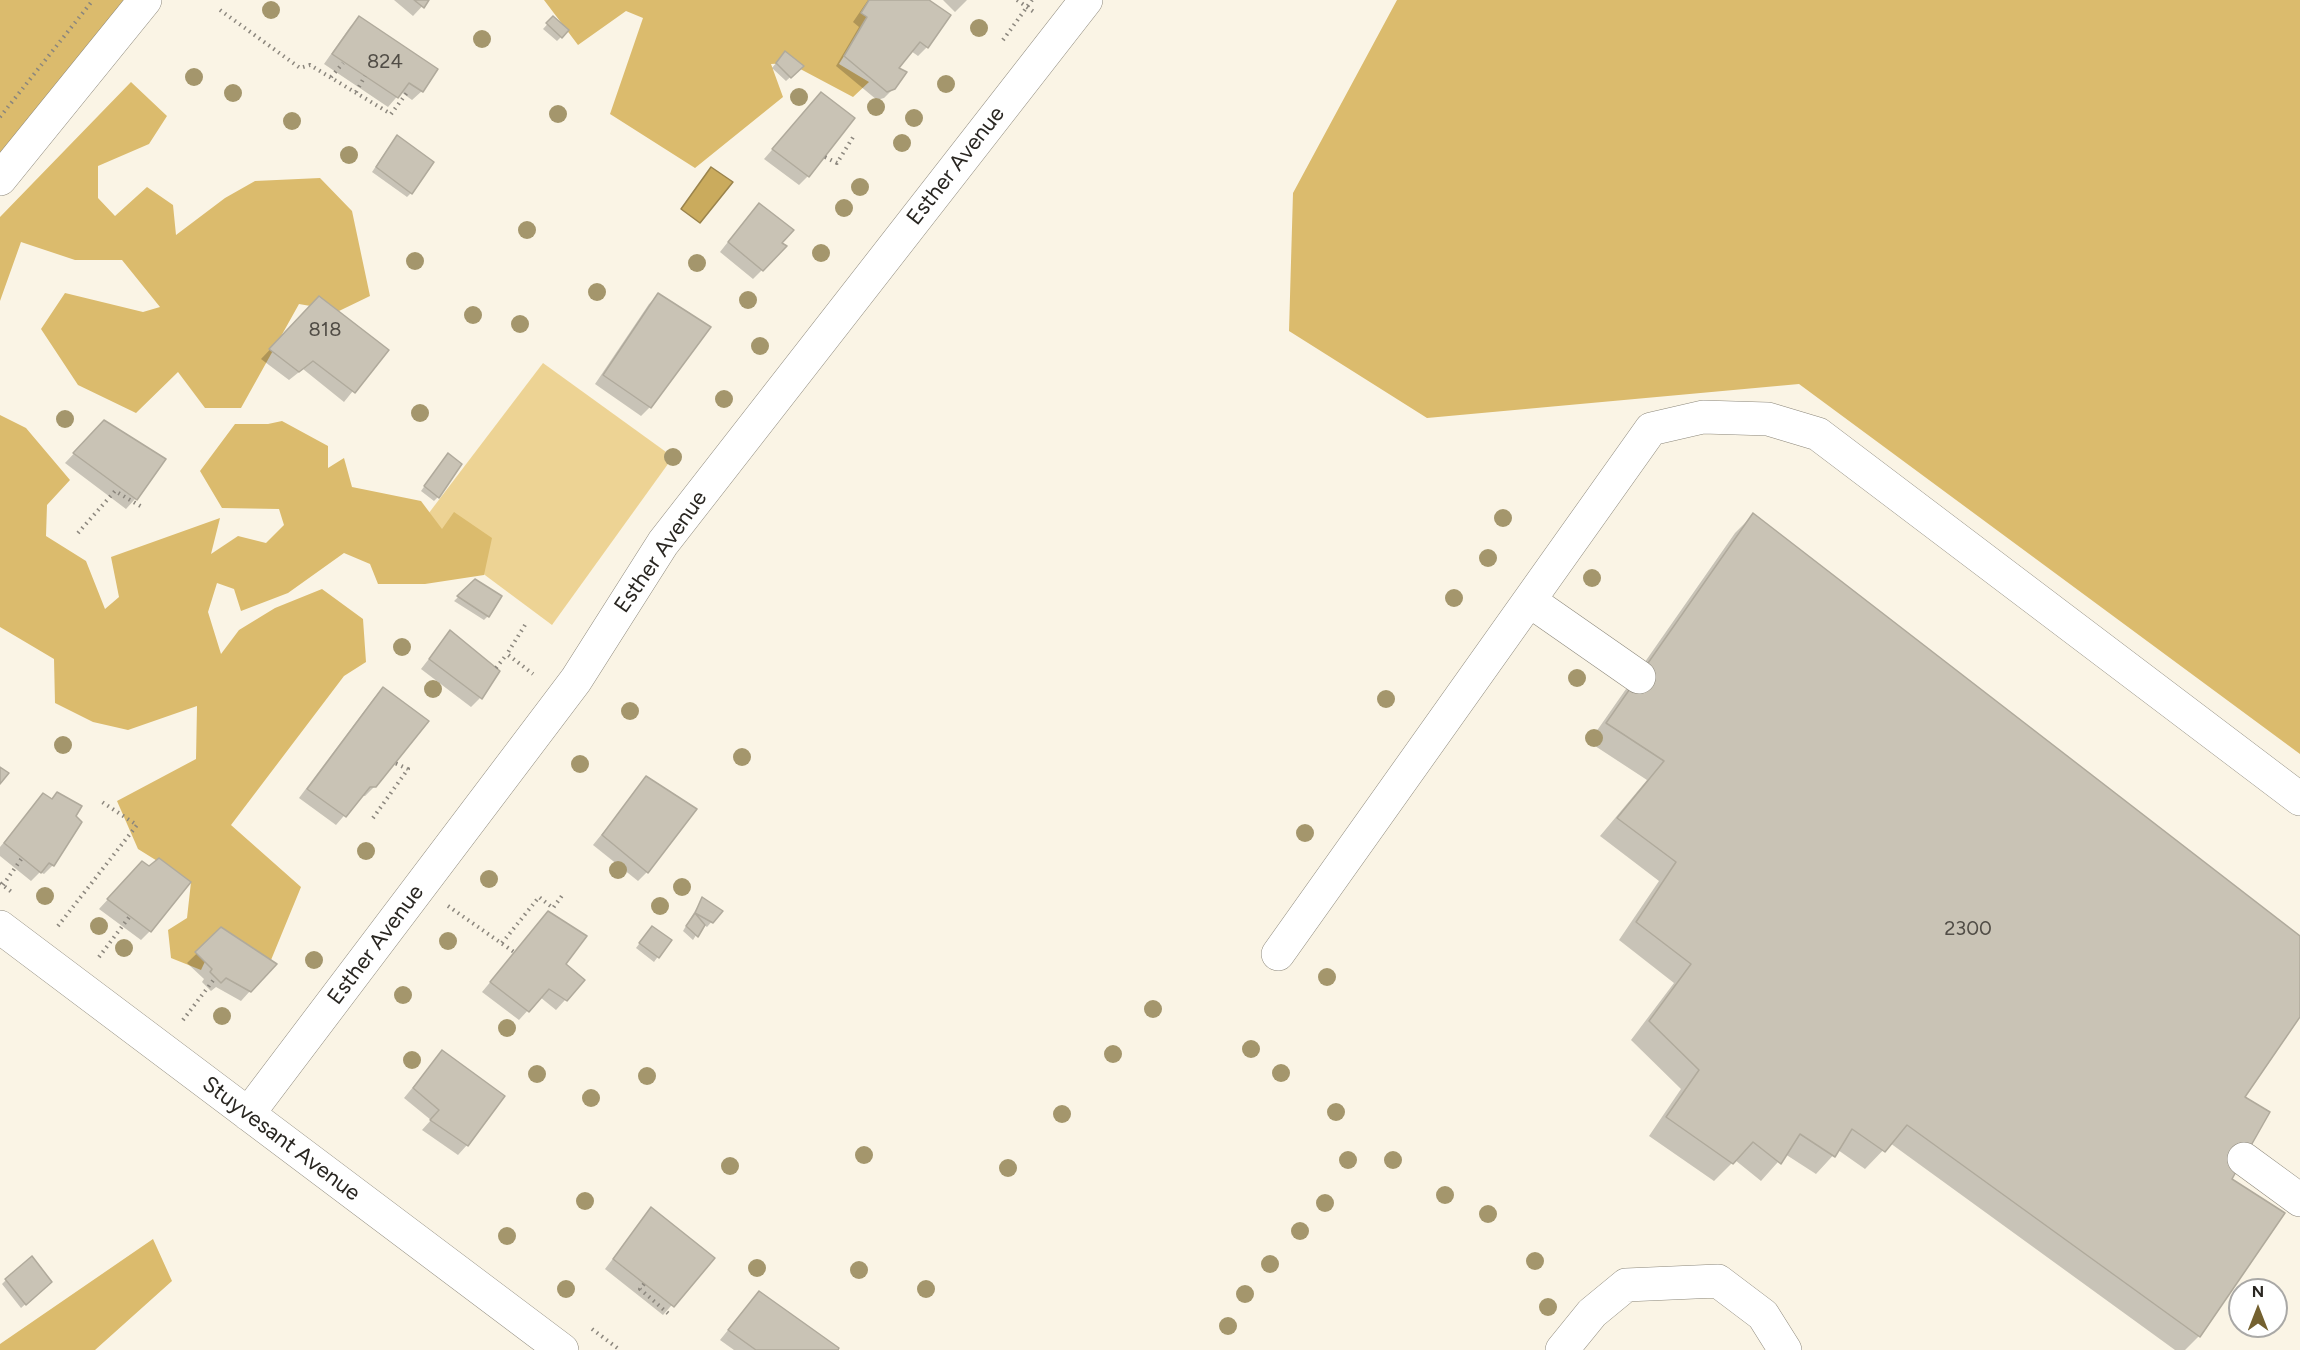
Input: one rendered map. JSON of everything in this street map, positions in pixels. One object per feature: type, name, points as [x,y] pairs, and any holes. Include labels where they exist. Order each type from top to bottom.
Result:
[{"type":"street","points":[[0,178],[145,0]]},
{"type":"street","name":"Esther Avenue","points":[[248,1114],[576,680],[663,543],[1086,0]]},
{"type":"street","points":[[1278,954],[1651,429],[1703,417],[1768,419],[1818,434],[2300,799]]},
{"type":"street","points":[[1530,601],[1639,677]]},
{"type":"street","name":"Stuyvesant Avenue","points":[[0,927],[562,1350]]},
{"type":"street","points":[[2244,1159],[2300,1200]]},
{"type":"street","points":[[1562,1350],[1592,1313],[1626,1285],[1718,1281],[1763,1315],[1785,1350]]},
{"type":"path","points":[[0,117],[93,0]]},
{"type":"path","points":[[1017,0],[1037,14]]},
{"type":"path","points":[[1003,40],[1032,0]]},
{"type":"path","points":[[219,10],[300,68],[310,65],[391,114],[409,90]]},
{"type":"path","points":[[331,77],[343,63]]},
{"type":"path","points":[[356,92],[365,76]]},
{"type":"path","points":[[825,157],[837,163],[855,134]]},
{"type":"path","points":[[78,533],[115,491],[142,507]]},
{"type":"path","points":[[496,668],[525,625]]},
{"type":"path","points":[[507,654],[532,674]]},
{"type":"path","points":[[373,818],[408,769],[395,763]]},
{"type":"path","points":[[58,926],[137,825],[102,802]]},
{"type":"path","points":[[3,885],[22,858]]},
{"type":"path","points":[[420,886],[514,952]]},
{"type":"path","points":[[502,943],[540,897],[553,908],[564,892]]},
{"type":"path","points":[[99,957],[130,916]]},
{"type":"path","points":[[183,1021],[215,978]]},
{"type":"path","points":[[644,1284],[640,1289],[671,1316]]},
{"type":"shaded area","points":[[0,0],[150,0],[0,173]]},
{"type":"shaded area","points":[[544,0],[879,0],[839,64],[869,82],[853,97],[789,63],[771,64],[783,97],[695,168],[610,114],[643,18],[626,11],[578,45]]},
{"type":"shaded area","points":[[1397,0],[2300,0],[2300,754],[1799,384],[1427,418],[1289,331],[1293,193]]},
{"type":"shaded area","points":[[131,82],[167,116],[149,144],[98,166],[98,198],[115,216],[147,187],[173,205],[176,235],[225,198],[255,181],[320,178],[352,211],[370,296],[339,311],[299,304],[241,408],[205,408],[178,372],[136,413],[78,385],[41,329],[65,293],[143,312],[160,307],[122,260],[75,260],[21,242],[0,301],[0,217]]},
{"type":"shaded area","points":[[711,167],[733,182],[700,223],[681,209]]},
{"type":"shaded area","points":[[543,363],[673,457],[552,625],[419,526]]},
{"type":"shaded area","points":[[0,415],[26,428],[70,480],[47,505],[46,536],[86,561],[105,609],[119,597],[111,557],[220,518],[211,554],[238,536],[266,543],[284,525],[279,509],[222,508],[200,471],[235,424],[268,424],[282,421],[328,446],[328,468],[344,458],[352,487],[421,501],[442,529],[454,512],[492,538],[484,575],[425,584],[378,584],[370,564],[344,553],[288,593],[241,611],[234,589],[217,583],[208,612],[221,654],[239,630],[275,608],[322,589],[363,619],[366,662],[344,676],[231,825],[301,887],[271,960],[210,951],[201,970],[171,958],[168,930],[187,918],[191,882],[138,849],[117,801],[196,759],[197,706],[128,730],[93,722],[55,703],[54,659],[0,627]]},
{"type":"shaded area","points":[[153,1239],[172,1281],[95,1350],[0,1350],[0,1344]]},
{"type":"building","points":[[414,0],[429,0],[424,8]]},
{"type":"building","points":[[869,0],[929,0],[951,15],[928,48],[920,42],[899,68],[907,72],[895,89],[887,92],[844,56],[867,17],[861,13]]},
{"type":"building","points":[[359,16],[438,69],[423,92],[409,83],[398,98],[332,54]]},
{"type":"building","points":[[553,16],[569,30],[562,38],[546,23]]},
{"type":"building","points":[[785,51],[804,66],[791,78],[776,63]]},
{"type":"building","points":[[821,92],[855,118],[809,177],[772,149]]},
{"type":"building","points":[[397,135],[434,162],[412,194],[376,167]]},
{"type":"building","points":[[759,203],[794,230],[782,243],[787,246],[763,271],[728,242]]},
{"type":"building","points":[[658,293],[711,327],[651,408],[603,375]]},
{"type":"building","points":[[319,296],[389,350],[355,393],[313,361],[299,372],[269,349]]},
{"type":"building","points":[[104,420],[166,459],[137,500],[73,453]]},
{"type":"building","points":[[448,453],[462,464],[439,498],[424,486]]},
{"type":"building","points":[[1753,513],[2300,936],[2300,1017],[2245,1097],[2270,1112],[2232,1179],[2285,1213],[2240,1278],[2228,1278],[2228,1296],[2200,1337],[1907,1125],[1885,1152],[1852,1129],[1835,1157],[1800,1134],[1781,1164],[1753,1142],[1733,1164],[1666,1117],[1699,1070],[1649,1021],[1691,964],[1636,922],[1676,862],[1617,818],[1664,761],[1606,723]]},
{"type":"building","points":[[475,579],[502,596],[489,617],[457,596]]},
{"type":"building","points":[[450,630],[500,671],[482,699],[429,659]]},
{"type":"building","points":[[383,687],[429,721],[376,787],[370,787],[346,817],[307,789]]},
{"type":"building","points":[[0,767],[9,773],[0,784]]},
{"type":"building","points":[[646,776],[697,809],[648,873],[602,835]]},
{"type":"building","points":[[57,792],[82,806],[76,816],[82,822],[54,866],[49,863],[41,873],[4,843],[43,793],[52,799]]},
{"type":"building","points":[[159,858],[191,882],[151,932],[107,899],[142,861],[149,866]]},
{"type":"building","points":[[702,897],[723,911],[713,923],[695,913]]},
{"type":"building","points":[[548,911],[587,936],[566,964],[585,980],[567,1001],[549,989],[529,1012],[490,982]]},
{"type":"building","points":[[695,913],[705,925],[698,937],[686,926]]},
{"type":"building","points":[[652,926],[672,940],[659,958],[639,943]]},
{"type":"building","points":[[221,927],[277,964],[251,992],[226,978],[221,983],[210,972],[212,969],[195,952]]},
{"type":"building","points":[[442,1050],[505,1096],[468,1146],[430,1120],[439,1110],[413,1088]]},
{"type":"building","points":[[651,1207],[715,1258],[674,1307],[613,1259]]},
{"type":"building","points":[[32,1256],[52,1282],[26,1305],[5,1279]]},
{"type":"building","points":[[759,1291],[839,1348],[838,1350],[756,1350],[728,1330]]}]
